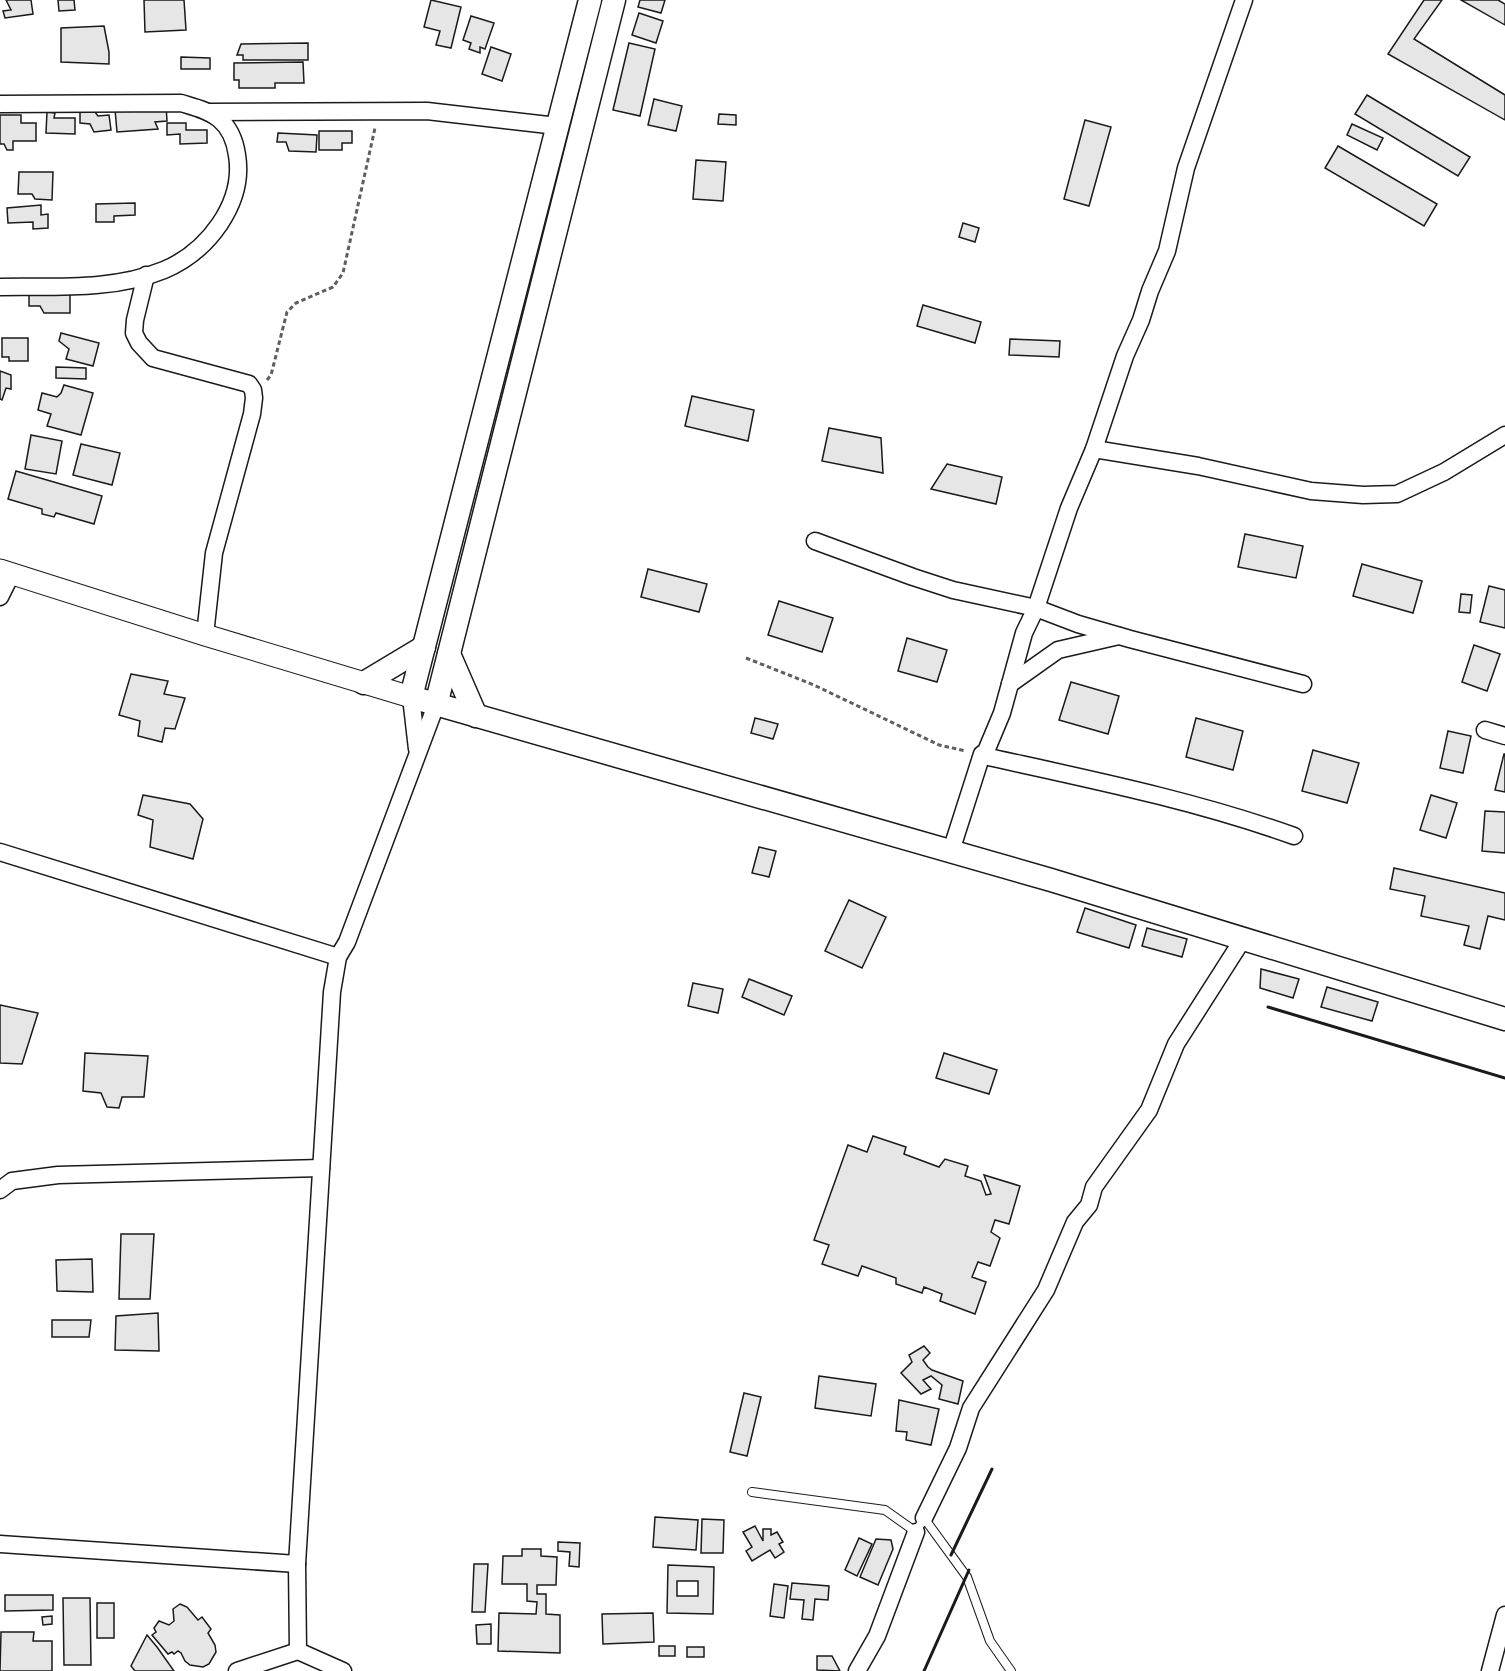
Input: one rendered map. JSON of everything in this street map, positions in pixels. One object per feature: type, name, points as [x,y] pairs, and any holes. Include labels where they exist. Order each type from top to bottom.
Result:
[{"type":"main road","points":[[436,705],[537,256],[557,126],[590,0]]},
{"type":"main road","points":[[614,0],[537,256],[411,698],[1051,880],[1505,1019]]},
{"type":"main road","points":[[364,683],[424,647]]},
{"type":"main road","points":[[448,654],[476,716]]},
{"type":"street","points":[[951,851],[983,755],[1002,713],[1024,633],[1036,608],[1069,508],[1094,449],[1125,356],[1167,251],[1186,168],[1244,0]]},
{"type":"street","points":[[0,104],[160,102],[181,103],[209,112],[427,111],[557,126]]},
{"type":"street","points":[[0,287],[81,286],[130,281],[164,270],[197,250],[222,222],[236,191],[239,166],[234,140],[221,121],[209,112]]},
{"type":"street","points":[[146,276],[134,333],[139,343],[153,358],[249,384],[253,390],[252,414],[214,553],[205,636]]},
{"type":"street","points":[[1094,449],[1198,466],[1311,491],[1364,495],[1397,494],[1443,472],[1505,435]]},
{"type":"street","points":[[814,541],[953,590],[1036,608],[1120,636],[1303,684]]},
{"type":"street","points":[[0,597],[6,572],[205,636],[411,698],[417,753]]},
{"type":"street","points":[[1010,684],[1058,650],[1120,636]]},
{"type":"street","points":[[298,1651],[297,1564],[332,992],[338,957],[346,942],[436,705]]},
{"type":"street","points":[[1485,730],[1505,736]]},
{"type":"street","points":[[983,755],[1218,811],[1294,836]]},
{"type":"street","points":[[0,852],[338,957]]},
{"type":"street","points":[[857,1671],[877,1636],[920,1525],[958,1448],[971,1408],[1046,1290],[1076,1222],[1089,1205],[1094,1187],[1149,1110],[1176,1044],[1243,939]]},
{"type":"street","points":[[0,1190],[12,1181],[58,1175],[321,1168]]},
{"type":"street","points":[[0,1544],[297,1564]]},
{"type":"street","points":[[1490,1671],[1505,1616]]},
{"type":"street","points":[[237,1671],[298,1651],[343,1671]]},
{"type":"lane","points":[[752,1492],[885,1510],[920,1525],[967,1577],[990,1641],[1011,1671]]},
{"type":"path","points":[[253,390],[264,384],[271,375],[287,312],[296,303],[333,287],[343,273],[378,111]]},
{"type":"path","points":[[746,658],[814,685],[939,745],[983,755]]},
{"type":"building","points":[[6,0],[31,0],[33,14],[5,18],[3,11],[11,10]]},
{"type":"building","points":[[58,0],[74,0],[75,10],[59,11]]},
{"type":"building","points":[[144,0],[184,0],[186,30],[145,32]]},
{"type":"building","points":[[431,0],[461,7],[451,48],[436,45],[440,31],[424,27]]},
{"type":"building","points":[[640,0],[665,0],[661,13],[638,7]]},
{"type":"building","points":[[1424,0],[1442,0],[1414,39],[1505,95],[1505,120],[1388,54]]},
{"type":"building","points":[[1461,0],[1498,0],[1505,4],[1505,25]]},
{"type":"building","points":[[639,13],[663,21],[656,43],[632,35]]},
{"type":"building","points":[[471,16],[494,23],[485,49],[480,47],[480,53],[469,49],[471,43],[463,40]]},
{"type":"building","points":[[104,26],[109,64],[61,62],[61,28]]},
{"type":"building","points":[[308,43],[308,60],[243,60],[243,55],[237,55],[241,44]]},
{"type":"building","points":[[629,43],[655,49],[640,116],[613,110]]},
{"type":"building","points":[[491,47],[511,54],[502,81],[482,74]]},
{"type":"building","points":[[181,57],[210,58],[210,69],[181,69]]},
{"type":"building","points":[[303,62],[304,83],[275,83],[275,88],[239,88],[239,80],[234,80],[234,63]]},
{"type":"building","points":[[1367,95],[1470,157],[1458,176],[1355,114]]},
{"type":"building","points":[[654,99],[682,106],[676,131],[648,125]]},
{"type":"building","points":[[166,105],[167,121],[155,122],[158,129],[117,132],[115,109]]},
{"type":"building","points":[[80,111],[95,112],[98,116],[109,115],[111,130],[94,132],[90,124],[80,123]]},
{"type":"building","points":[[47,112],[55,113],[54,118],[75,118],[75,134],[46,133]]},
{"type":"building","points":[[719,114],[736,115],[736,125],[718,124]]},
{"type":"building","points":[[0,115],[21,115],[21,123],[36,123],[36,141],[13,141],[13,150],[7,150],[4,144],[0,144]]},
{"type":"building","points":[[1085,120],[1111,127],[1089,206],[1064,199]]},
{"type":"building","points":[[167,123],[186,123],[186,130],[207,130],[207,143],[180,144],[180,134],[167,135]]},
{"type":"building","points":[[1352,124],[1383,138],[1377,150],[1347,135]]},
{"type":"building","points":[[319,131],[352,131],[352,143],[342,143],[342,150],[319,150]]},
{"type":"building","points":[[278,133],[317,135],[316,152],[289,151],[286,142],[277,142]]},
{"type":"building","points":[[1338,146],[1437,204],[1424,226],[1325,168]]},
{"type":"building","points":[[696,160],[726,162],[723,201],[693,199]]},
{"type":"building","points":[[19,172],[53,172],[52,200],[35,199],[32,194],[18,194]]},
{"type":"building","points":[[135,203],[135,215],[114,216],[114,222],[96,222],[96,204]]},
{"type":"building","points":[[41,205],[41,215],[48,214],[48,228],[33,229],[33,222],[8,223],[7,208]]},
{"type":"building","points":[[963,223],[979,228],[975,242],[959,237]]},
{"type":"building","points":[[29,289],[70,289],[70,313],[44,313],[40,306],[29,306]]},
{"type":"building","points":[[923,305],[981,322],[975,343],[917,326]]},
{"type":"building","points":[[61,333],[99,343],[93,366],[66,359],[69,349],[59,341]]},
{"type":"building","points":[[2,338],[28,338],[28,361],[9,361],[9,357],[2,357]]},
{"type":"building","points":[[1010,339],[1060,341],[1059,357],[1009,355]]},
{"type":"building","points":[[56,367],[86,368],[86,379],[56,378]]},
{"type":"building","points":[[0,371],[11,375],[11,389],[6,388],[2,400],[0,399]]},
{"type":"building","points":[[64,385],[93,393],[81,435],[47,426],[51,414],[38,410],[42,393],[57,397]]},
{"type":"building","points":[[692,396],[754,410],[748,441],[685,426]]},
{"type":"building","points":[[829,428],[881,438],[883,473],[822,461]]},
{"type":"building","points":[[31,435],[62,441],[56,474],[25,469]]},
{"type":"building","points":[[81,444],[120,453],[112,485],[73,475]]},
{"type":"building","points":[[947,464],[1002,477],[996,504],[931,489]]},
{"type":"building","points":[[16,471],[102,496],[94,524],[56,513],[54,517],[42,514],[42,509],[8,499]]},
{"type":"building","points":[[1245,534],[1303,546],[1296,578],[1238,567]]},
{"type":"building","points":[[1362,564],[1422,581],[1413,613],[1353,596]]},
{"type":"building","points":[[648,569],[707,584],[699,612],[641,597]]},
{"type":"building","points":[[1489,586],[1505,590],[1505,628],[1480,622]]},
{"type":"building","points":[[1461,594],[1472,595],[1470,613],[1459,612]]},
{"type":"building","points":[[779,601],[833,618],[822,652],[768,635]]},
{"type":"building","points":[[907,638],[947,650],[937,682],[898,671]]},
{"type":"building","points":[[1474,645],[1500,654],[1487,691],[1462,682]]},
{"type":"building","points":[[131,674],[168,681],[164,694],[185,698],[175,729],[165,728],[162,742],[138,736],[140,721],[119,715]]},
{"type":"building","points":[[1071,682],[1119,696],[1108,734],[1059,720]]},
{"type":"building","points":[[755,718],[778,724],[773,739],[751,733]]},
{"type":"building","points":[[1196,718],[1243,731],[1233,770],[1186,757]]},
{"type":"building","points":[[1448,731],[1471,736],[1463,773],[1440,768]]},
{"type":"building","points":[[1313,750],[1359,763],[1347,803],[1302,791]]},
{"type":"building","points":[[1505,754],[1505,792],[1495,790]]},
{"type":"building","points":[[143,795],[190,804],[203,819],[193,859],[150,847],[153,820],[138,815]]},
{"type":"building","points":[[1431,795],[1457,803],[1446,838],[1420,830]]},
{"type":"building","points":[[1485,811],[1505,812],[1505,853],[1482,851]]},
{"type":"building","points":[[759,847],[776,851],[769,877],[752,873]]},
{"type":"building","points":[[1394,868],[1505,893],[1505,920],[1488,916],[1480,949],[1464,945],[1469,926],[1421,916],[1425,896],[1390,889]]},
{"type":"building","points":[[849,900],[886,917],[862,968],[825,951]]},
{"type":"building","points":[[1085,908],[1136,925],[1129,948],[1077,932]]},
{"type":"building","points":[[1147,928],[1187,939],[1182,957],[1142,946]]},
{"type":"building","points":[[1261,969],[1299,979],[1293,998],[1260,988]]},
{"type":"building","points":[[749,979],[792,996],[784,1015],[742,997]]},
{"type":"building","points":[[693,983],[723,989],[718,1013],[688,1006]]},
{"type":"building","points":[[1327,987],[1378,1002],[1372,1021],[1321,1007]]},
{"type":"building","points":[[0,1005],[38,1013],[22,1064],[0,1063]]},
{"type":"building","points":[[85,1053],[148,1056],[144,1097],[122,1097],[119,1108],[107,1107],[101,1093],[83,1091]]},
{"type":"building","points":[[944,1053],[997,1070],[989,1094],[936,1078]]},
{"type":"building","points":[[873,1136],[906,1147],[904,1154],[939,1167],[945,1159],[968,1166],[965,1176],[981,1181],[986,1195],[991,1194],[984,1175],[1020,1186],[1009,1224],[995,1220],[991,1232],[1000,1238],[990,1266],[978,1262],[972,1277],[986,1282],[975,1314],[940,1301],[942,1294],[924,1287],[922,1293],[896,1284],[896,1278],[862,1266],[858,1276],[822,1264],[829,1245],[814,1240],[848,1145],[867,1152]]},
{"type":"building","points":[[121,1234],[154,1234],[150,1299],[119,1299]]},
{"type":"building","points":[[92,1259],[93,1292],[57,1291],[56,1260]]},
{"type":"building","points":[[158,1313],[159,1351],[115,1350],[116,1316]]},
{"type":"building","points":[[52,1320],[91,1320],[89,1337],[52,1337]]},
{"type":"building","points":[[924,1346],[930,1353],[923,1360],[928,1367],[963,1381],[958,1404],[939,1399],[942,1385],[931,1376],[923,1380],[931,1389],[921,1394],[901,1373],[912,1362],[909,1355]]},
{"type":"building","points":[[819,1376],[876,1384],[871,1416],[815,1408]]},
{"type":"building","points":[[744,1393],[761,1397],[747,1456],[730,1452]]},
{"type":"building","points":[[899,1400],[939,1409],[931,1445],[906,1440],[907,1432],[896,1431]]},
{"type":"building","points":[[655,1517],[698,1520],[696,1550],[653,1547]]},
{"type":"building","points":[[702,1519],[724,1520],[723,1553],[701,1553]]},
{"type":"building","points":[[755,1526],[763,1541],[763,1529],[771,1529],[771,1535],[777,1532],[783,1542],[779,1544],[784,1552],[775,1558],[770,1550],[752,1561],[746,1551],[752,1547],[743,1532]]},
{"type":"building","points":[[859,1538],[872,1544],[857,1576],[845,1570]]},
{"type":"building","points":[[876,1539],[891,1540],[893,1549],[878,1585],[860,1577]]},
{"type":"building","points":[[558,1542],[580,1543],[579,1567],[569,1566],[570,1552],[558,1551]]},
{"type":"building","points":[[522,1549],[541,1549],[541,1556],[557,1557],[556,1585],[537,1585],[537,1594],[546,1594],[546,1614],[560,1615],[560,1653],[498,1651],[499,1613],[536,1614],[537,1602],[527,1601],[527,1584],[502,1584],[503,1556],[522,1556]]},
{"type":"building","points":[[474,1564],[488,1564],[485,1612],[472,1612]]},
{"type":"building","points":[[668,1565],[714,1567],[713,1614],[667,1613]],"holes":[[[677,1581],[698,1581],[698,1596],[677,1596]]]},
{"type":"building","points":[[792,1583],[829,1586],[828,1600],[815,1599],[813,1620],[802,1619],[804,1600],[790,1599]]},
{"type":"building","points":[[774,1584],[788,1586],[784,1618],[770,1616]]},
{"type":"building","points":[[5,1595],[53,1595],[53,1610],[5,1611]]},
{"type":"building","points":[[63,1598],[90,1598],[91,1665],[64,1665]]},
{"type":"building","points":[[97,1603],[114,1603],[114,1638],[97,1638]]},
{"type":"building","points":[[180,1604],[187,1607],[198,1620],[202,1617],[211,1629],[208,1633],[216,1652],[209,1664],[203,1667],[190,1665],[178,1651],[168,1654],[152,1635],[156,1632],[154,1628],[159,1621],[169,1625],[174,1621],[173,1609]]},
{"type":"building","points":[[653,1613],[654,1642],[603,1644],[602,1614]]},
{"type":"building","points":[[52,1616],[52,1624],[43,1625],[42,1617]]},
{"type":"building","points":[[491,1624],[491,1644],[477,1644],[476,1625]]},
{"type":"building","points":[[1,1632],[34,1632],[33,1641],[52,1641],[52,1671],[0,1671]]},
{"type":"building","points":[[147,1635],[174,1671],[135,1671],[131,1666]]},
{"type":"building","points":[[659,1646],[675,1646],[675,1656],[659,1656]]},
{"type":"building","points":[[687,1647],[704,1647],[704,1657],[687,1657]]},
{"type":"building","points":[[817,1656],[832,1656],[840,1671],[817,1670]]},
{"type":"wall","points":[[1268,1007],[1505,1078]]},
{"type":"wall","points":[[951,1555],[992,1469]]},
{"type":"wall","points":[[924,1671],[969,1570]]}]
